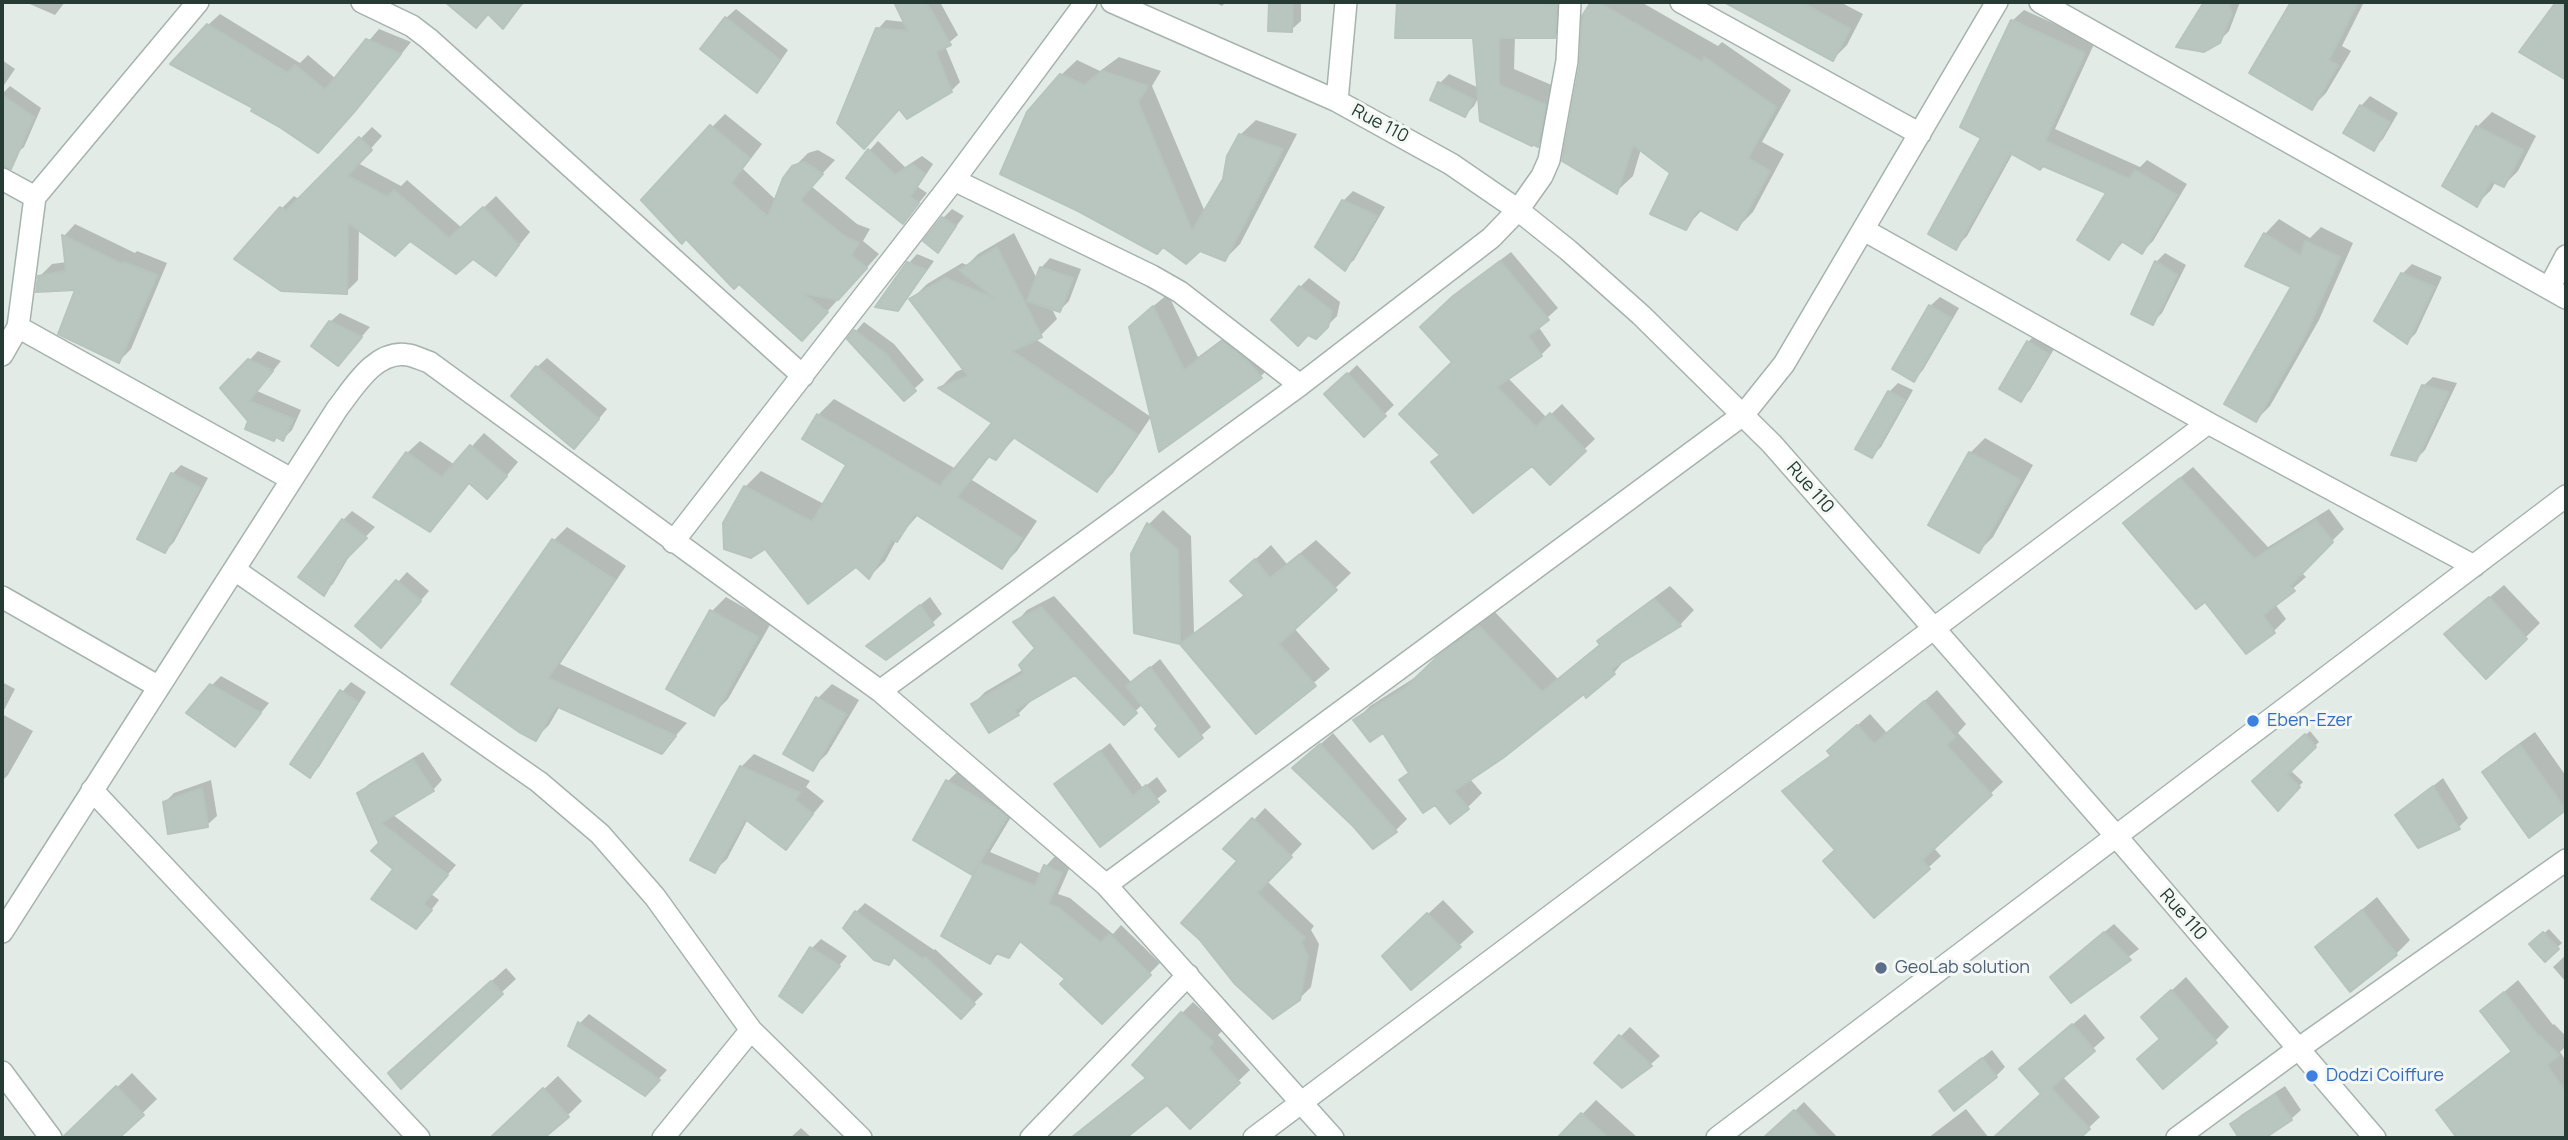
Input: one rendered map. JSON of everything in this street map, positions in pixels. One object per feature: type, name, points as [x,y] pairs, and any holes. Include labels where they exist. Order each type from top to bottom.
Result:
[{"type":"street","points":[[2,355],[19,327],[35,197],[198,2]]},
{"type":"street","points":[[362,2],[412,26],[429,39],[803,376]]},
{"type":"street","points":[[673,542],[954,180],[1086,2]]},
{"type":"street","name":"Rue 110","points":[[1112,2],[1337,101],[1451,164],[1518,210],[1641,315],[1744,414],[2116,836],[2375,1138]]},
{"type":"street","points":[[1337,101],[1346,2]]},
{"type":"street","points":[[880,691],[1300,385],[1491,238],[1518,210],[1542,176],[1549,160],[1567,61],[1570,2]]},
{"type":"street","points":[[1681,2],[1920,134]]},
{"type":"street","points":[[1106,885],[1744,414],[1784,365],[1997,2]]},
{"type":"street","points":[[2040,2],[2558,293],[2566,257]]},
{"type":"street","points":[[2,179],[35,197]]},
{"type":"street","points":[[954,180],[1152,275],[1180,292],[1300,385]]},
{"type":"street","points":[[1864,230],[2208,423],[2474,566]]},
{"type":"street","points":[[19,327],[291,479]]},
{"type":"street","points":[[2,932],[337,409],[368,370],[389,356],[407,354],[429,362],[880,691],[1106,885],[1333,1138]]},
{"type":"street","points":[[1254,1138],[2208,423]]},
{"type":"street","points":[[1717,1138],[2566,496]]},
{"type":"street","points":[[235,570],[539,782],[600,834],[655,897],[751,1030],[862,1138]]},
{"type":"street","points":[[2,597],[159,687]]},
{"type":"street","points":[[92,790],[419,1138]]},
{"type":"street","points":[[2177,1138],[2566,860]]},
{"type":"street","points":[[1031,1138],[1188,975]]},
{"type":"street","points":[[663,1138],[751,1030]]},
{"type":"street","points":[[2,1072],[51,1138]]},
{"type":"building","points":[[445,2],[523,2],[503,29],[488,14],[476,28]]},
{"type":"building","points":[[894,2],[926,2],[951,45],[936,52],[952,92],[907,119],[899,109],[864,149],[837,123],[876,28],[908,31]]},
{"type":"building","points":[[1269,2],[1293,2],[1292,32],[1268,31]]},
{"type":"building","points":[[1397,2],[1519,2],[1557,5],[1555,38],[1499,38],[1499,85],[1546,105],[1538,147],[1480,121],[1473,38],[1395,38]]},
{"type":"building","points":[[1591,2],[1598,2],[1702,62],[1704,57],[1776,107],[1748,158],[1770,171],[1737,230],[1698,209],[1686,230],[1650,214],[1670,173],[1633,145],[1617,194],[1562,161],[1580,63],[1582,16]]},
{"type":"building","points":[[1724,2],[1801,2],[1850,29],[1833,61]]},
{"type":"building","points":[[2204,2],[2228,2],[2232,13],[2220,43],[2204,52],[2176,47]]},
{"type":"building","points":[[2291,2],[2358,2],[2329,60],[2338,65],[2312,110],[2249,73]]},
{"type":"building","points":[[2556,2],[2566,2],[2566,80],[2519,52]]},
{"type":"building","points":[[725,17],[780,60],[757,93],[700,49]]},
{"type":"building","points":[[2011,20],[2085,53],[2045,141],[2129,179],[2135,170],[2177,195],[2142,254],[2121,241],[2109,260],[2077,240],[2106,193],[2043,166],[2040,170],[2010,153],[1956,250],[1928,234],[1981,138],[1960,127]]},
{"type":"building","points":[[207,24],[288,73],[295,65],[325,90],[366,39],[401,54],[318,153],[251,111],[253,108],[170,64]]},
{"type":"building","points":[[1102,71],[1148,86],[1138,102],[1192,231],[1223,179],[1227,156],[1239,134],[1283,149],[1225,261],[1200,251],[1186,264],[1163,247],[1157,254],[1078,211],[1000,174],[1027,112],[1060,74],[1084,85]]},
{"type":"building","points":[[1438,82],[1474,100],[1465,117],[1430,100]]},
{"type":"building","points":[[2,95],[34,117],[11,169],[2,166]]},
{"type":"building","points":[[2360,105],[2390,122],[2374,151],[2343,133]]},
{"type":"building","points":[[710,125],[750,158],[731,183],[768,217],[783,178],[792,166],[804,162],[823,174],[800,200],[844,236],[859,243],[851,255],[867,268],[838,300],[802,293],[828,312],[802,341],[739,284],[734,289],[686,239],[682,244],[641,200]]},
{"type":"building","points":[[2476,126],[2523,150],[2504,187],[2491,181],[2477,207],[2442,186]]},
{"type":"building","points":[[359,137],[372,150],[347,176],[388,197],[394,190],[449,238],[483,207],[519,245],[496,276],[473,259],[456,274],[410,241],[395,256],[348,223],[347,294],[281,291],[234,259],[280,207],[286,211]]},
{"type":"building","points":[[868,149],[895,175],[912,164],[925,174],[910,197],[919,203],[903,224],[846,178]]},
{"type":"building","points":[[1342,200],[1377,216],[1345,271],[1315,247]]},
{"type":"building","points":[[942,217],[956,226],[938,253],[923,241]]},
{"type":"building","points":[[2264,233],[2301,256],[2305,241],[2340,257],[2305,336],[2256,422],[2224,404],[2291,287],[2245,266]]},
{"type":"building","points":[[62,235],[122,264],[123,262],[157,275],[119,363],[58,334],[75,290],[36,292],[38,276],[66,271]]},
{"type":"building","points":[[997,247],[1042,337],[1012,351],[1137,434],[1097,492],[1013,437],[996,460],[988,456],[957,497],[1022,538],[1002,569],[915,514],[897,542],[892,539],[869,579],[856,567],[808,604],[765,549],[751,558],[724,549],[723,523],[744,486],[812,522],[846,465],[802,439],[817,414],[940,486],[992,423],[938,388],[968,376],[909,299],[945,278],[996,299],[959,270]]},
{"type":"building","points":[[1500,261],[1549,320],[1528,336],[1542,356],[1497,387],[1536,427],[1550,413],[1586,451],[1550,485],[1532,466],[1473,513],[1431,462],[1440,455],[1399,414],[1452,362],[1420,327],[1453,296]]},
{"type":"building","points":[[2155,261],[2177,275],[2153,325],[2131,314]]},
{"type":"building","points":[[907,262],[926,270],[898,311],[875,307]]},
{"type":"building","points":[[1040,267],[1073,278],[1060,312],[1027,301]]},
{"type":"building","points":[[2401,273],[2434,287],[2407,344],[2374,321]]},
{"type":"building","points":[[1299,286],[1332,311],[1328,327],[1316,339],[1308,335],[1298,346],[1271,320]]},
{"type":"building","points":[[1929,305],[1951,318],[1914,382],[1892,369]]},
{"type":"building","points":[[1153,306],[1184,370],[1222,341],[1245,359],[1262,378],[1159,452],[1129,327]]},
{"type":"building","points":[[329,321],[362,337],[338,366],[311,346]]},
{"type":"building","points":[[854,330],[885,353],[916,391],[904,401],[847,339]]},
{"type":"building","points":[[2027,341],[2049,354],[2021,402],[1999,389]]},
{"type":"building","points":[[248,359],[273,371],[249,401],[293,419],[283,441],[276,437],[274,441],[245,429],[248,421],[220,388]]},
{"type":"building","points":[[536,366],[599,419],[574,449],[511,396]]},
{"type":"building","points":[[1347,373],[1386,416],[1364,437],[1324,394]]},
{"type":"building","points":[[2422,385],[2449,392],[2416,461],[2391,455]]},
{"type":"building","points":[[1888,391],[1905,400],[1872,458],[1855,449]]},
{"type":"building","points":[[470,445],[507,476],[487,499],[469,483],[430,532],[373,497],[406,452],[442,477]]},
{"type":"building","points":[[1969,452],[2020,480],[1979,553],[1928,525]]},
{"type":"building","points":[[171,473],[200,488],[165,553],[137,539]]},
{"type":"building","points":[[2180,478],[2254,559],[2316,520],[2333,542],[2290,586],[2295,591],[2263,615],[2275,633],[2246,654],[2205,602],[2196,609],[2123,523]]},
{"type":"building","points":[[342,519],[367,538],[344,561],[324,596],[298,577]]},
{"type":"building","points":[[1147,523],[1178,550],[1180,644],[1134,633],[1131,554]]},
{"type":"building","points":[[552,539],[615,580],[548,678],[676,736],[662,754],[556,706],[536,741],[451,684]]},
{"type":"building","points":[[1300,554],[1337,590],[1279,644],[1316,686],[1256,734],[1180,644],[1245,596],[1230,581],[1255,559],[1270,578]]},
{"type":"building","points":[[396,580],[421,601],[381,648],[355,626]]},
{"type":"building","points":[[2489,597],[2527,639],[2486,679],[2444,634]]},
{"type":"building","points":[[1654,599],[1681,626],[1611,669],[1615,674],[1586,698],[1584,694],[1503,758],[1454,791],[1469,809],[1450,824],[1435,805],[1423,813],[1399,780],[1409,773],[1383,733],[1370,742],[1353,720],[1406,687],[1438,656],[1479,626],[1542,692],[1600,645],[1597,641]]},
{"type":"building","points":[[920,605],[934,625],[886,660],[866,646]]},
{"type":"building","points":[[1041,607],[1137,713],[1124,725],[1075,675],[1015,710],[1019,715],[989,733],[971,704],[1024,673],[1019,665],[1035,648],[1013,622]]},
{"type":"building","points":[[710,610],[758,637],[714,716],[666,689]]},
{"type":"building","points":[[1150,667],[1203,738],[1179,757],[1155,729],[1158,726],[1126,686]]},
{"type":"building","points":[[210,684],[261,713],[235,747],[186,713]]},
{"type":"building","points":[[340,690],[358,702],[310,778],[290,764]]},
{"type":"building","points":[[816,697],[846,714],[813,771],[783,754]]},
{"type":"building","points":[[1924,701],[1955,737],[1946,745],[1992,795],[1922,860],[1930,869],[1874,918],[1823,861],[1835,850],[1782,791],[1831,756],[1827,751],[1857,725],[1874,744]]},
{"type":"building","points":[[2305,734],[2316,747],[2287,775],[2300,787],[2278,811],[2252,781]]},
{"type":"building","points":[[1320,744],[1397,832],[1373,849],[1353,826],[1292,768]]},
{"type":"building","points":[[2520,745],[2566,810],[2529,838],[2482,772]]},
{"type":"building","points":[[1100,751],[1133,796],[1146,785],[1159,802],[1100,847],[1054,784]]},
{"type":"building","points":[[413,760],[434,791],[381,823],[448,875],[423,904],[432,910],[416,929],[371,899],[393,869],[371,851],[379,843],[357,793]]},
{"type":"building","points":[[740,766],[800,793],[795,800],[813,814],[786,850],[745,819],[715,873],[690,860]]},
{"type":"building","points":[[946,780],[1007,817],[972,875],[913,840]]},
{"type":"building","points":[[2433,786],[2460,829],[2418,848],[2395,815]]},
{"type":"building","points":[[202,788],[208,827],[168,834],[163,802]]},
{"type":"building","points":[[1252,818],[1292,857],[1257,893],[1305,938],[1301,942],[1308,956],[1300,1000],[1273,1019],[1234,983],[1199,939],[1181,923],[1237,861],[1223,849]]},
{"type":"building","points":[[980,863],[1035,886],[1044,865],[1062,873],[1048,904],[1059,908],[1101,943],[1109,934],[1151,975],[1102,1024],[1060,984],[1065,979],[1020,941],[1009,958],[996,953],[990,964],[941,936]]},
{"type":"building","points":[[2362,910],[2397,955],[2350,992],[2315,947]]},
{"type":"building","points":[[855,911],[923,959],[925,957],[975,1004],[961,1019],[894,957],[889,965],[874,960],[843,928]]},
{"type":"building","points":[[1427,913],[1461,947],[1411,990],[1382,956]]},
{"type":"building","points":[[2104,932],[2131,960],[2071,1003],[2050,977]]},
{"type":"building","points":[[2543,932],[2559,949],[2545,962],[2529,944]]},
{"type":"building","points":[[810,947],[840,966],[802,1013],[779,996]]},
{"type":"building","points":[[491,981],[503,994],[401,1089],[388,1073]]},
{"type":"building","points":[[2171,990],[2217,1043],[2163,1089],[2137,1059],[2160,1039],[2141,1017]]},
{"type":"building","points":[[2504,992],[2539,1037],[2559,1055],[2547,1065],[2566,1093],[2566,1138],[2457,1138],[2436,1110],[2512,1052],[2480,1011]]},
{"type":"building","points":[[1181,1012],[1213,1042],[1208,1048],[1240,1083],[1190,1129],[1167,1105],[1126,1138],[1071,1138],[1146,1078],[1132,1065]]},
{"type":"building","points":[[578,1022],[660,1080],[645,1096],[568,1046]]},
{"type":"building","points":[[2072,1024],[2095,1051],[2051,1088],[2090,1129],[2080,1138],[1993,1138],[2041,1094],[2019,1069]]},
{"type":"building","points":[[1619,1035],[1652,1066],[1622,1088],[1594,1063]]},
{"type":"building","points":[[1982,1058],[1997,1077],[1954,1111],[1939,1091]]},
{"type":"building","points":[[116,1086],[144,1115],[119,1138],[64,1138],[64,1136]]},
{"type":"building","points":[[543,1088],[569,1117],[544,1138],[490,1138]]},
{"type":"building","points":[[2275,1094],[2292,1120],[2265,1138],[2239,1138],[2230,1124]]},
{"type":"building","points":[[1794,1110],[1820,1138],[1763,1138]]},
{"type":"building","points":[[1581,1113],[1608,1138],[1557,1138]]},
{"type":"place","name":"Eben-Ezer","points":[[2253,721]]},
{"type":"place","name":"GeoLab solution","points":[[1881,968]]},
{"type":"place","name":"Dodzi Coiffure","points":[[2312,1076]]}]
